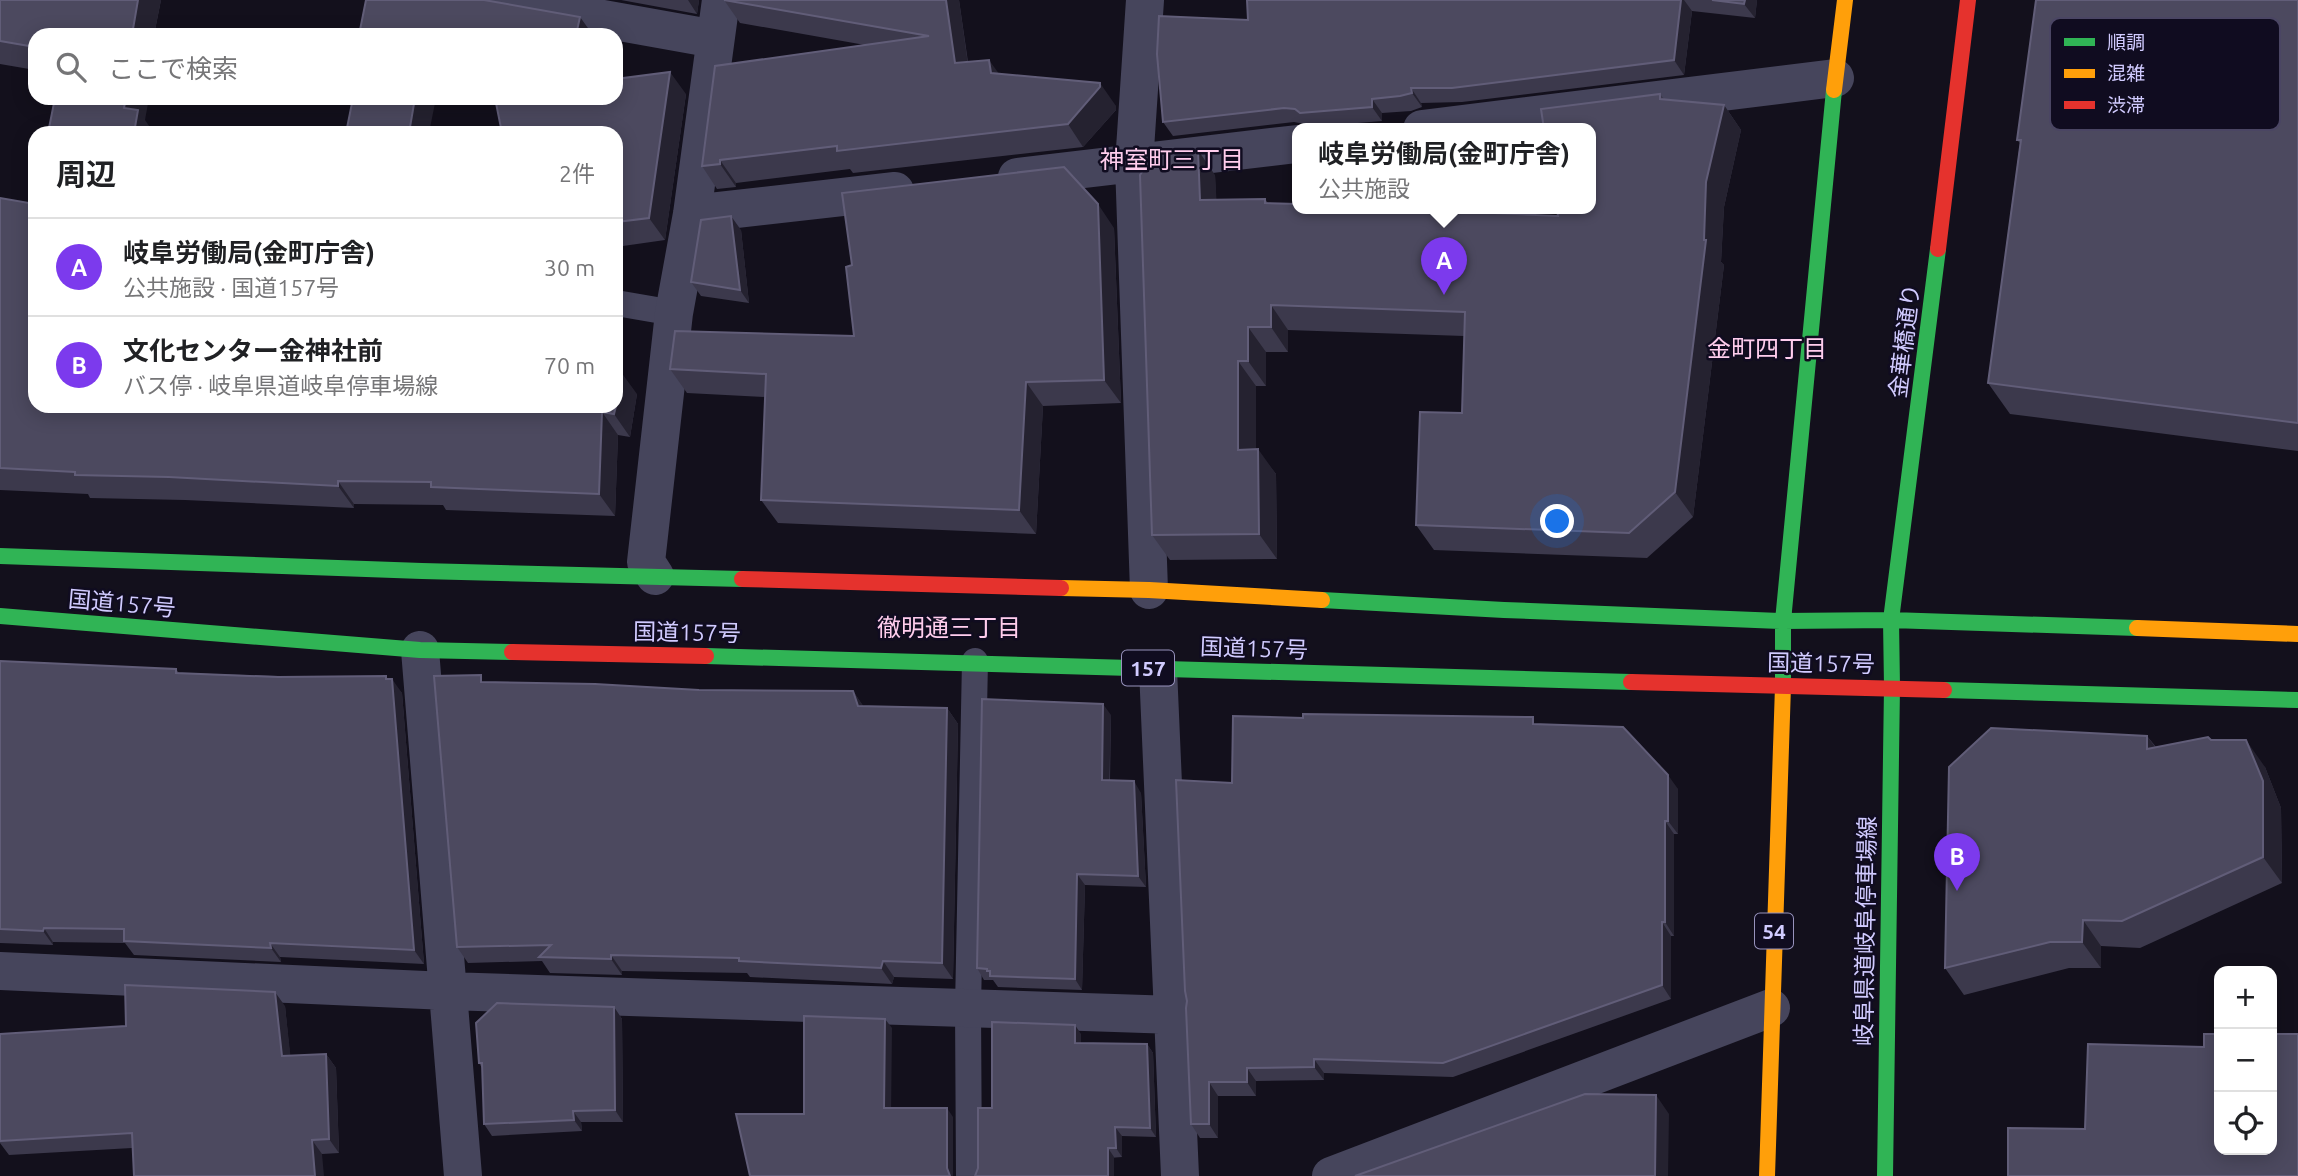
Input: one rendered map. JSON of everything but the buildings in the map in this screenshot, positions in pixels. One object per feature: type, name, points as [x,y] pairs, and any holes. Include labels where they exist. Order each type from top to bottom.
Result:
[{"type":"main road","points":[[1783,686],[1783,621],[1845,0]]},
{"type":"main road","name":"金華橋通り","points":[[1892,687],[1891,620],[1959,90],[1968,0]]},
{"type":"main road","name":"国道157号","points":[[0,556],[422,571],[1149,590],[1504,610],[1783,621],[1891,620],[2298,634]]},
{"type":"main road","name":"国道157号","points":[[0,616],[420,650],[975,661],[1158,669],[2298,700]]},
{"type":"main road","name":"54","points":[[1767,1176],[1783,686]]},
{"type":"main road","name":"岐阜県道岐阜停車場線","points":[[1885,1176],[1892,687]]},
{"type":"street","points":[[497,0],[715,39]]},
{"type":"street","points":[[655,576],[646,562],[674,313],[692,214],[721,0]]},
{"type":"street","points":[[1145,0],[1134,164],[1149,590]]},
{"type":"street","points":[[1471,123],[1836,78]]},
{"type":"street","points":[[982,181],[1292,145]]},
{"type":"street","points":[[692,214],[927,188]]},
{"type":"street","points":[[420,650],[463,1176]]},
{"type":"street","points":[[1158,669],[1181,1176]]},
{"type":"street","points":[[0,971],[447,991],[1175,1015]]},
{"type":"street","points":[[1331,1176],[1771,1008]]},
{"type":"lane","points":[[623,304],[674,313]]},
{"type":"lane","points":[[968,1176],[968,1008],[975,661]]},
{"type":"traffic: fast","points":[[1783,686],[1783,621],[1834,90]]},
{"type":"traffic: fast","points":[[1892,687],[1891,620],[1938,249]]},
{"type":"traffic: fast","points":[[0,556],[742,579]]},
{"type":"traffic: fast","points":[[1322,600],[1783,621],[1891,620],[2137,628]]},
{"type":"traffic: fast","points":[[0,616],[420,650],[512,652]]},
{"type":"traffic: fast","points":[[706,656],[1631,682]]},
{"type":"traffic: fast","points":[[1885,1176],[1892,687]]},
{"type":"traffic: fast","points":[[1944,690],[2298,700]]},
{"type":"traffic: slow","points":[[1834,90],[1845,0]]},
{"type":"traffic: slow","points":[[1061,588],[1322,600]]},
{"type":"traffic: slow","points":[[2137,628],[2298,634]]},
{"type":"traffic: slow","points":[[1767,1176],[1783,686]]},
{"type":"traffic: jam","points":[[1938,249],[1968,0]]},
{"type":"traffic: jam","points":[[742,579],[1061,588]]},
{"type":"traffic: jam","points":[[512,652],[706,656]]},
{"type":"traffic: jam","points":[[1631,682],[1944,690]]},
{"type":"place","name":"岐阜労働局(金町庁舎)","points":[[1444,295]]},
{"type":"place","name":"文化センター金神社前","points":[[1957,891]]},
{"type":"district","name":"神室町三丁目","points":[[1172,159]]},
{"type":"district","name":"金町四丁目","points":[[1767,348]]},
{"type":"district","name":"徹明通三丁目","points":[[949,627]]}]
